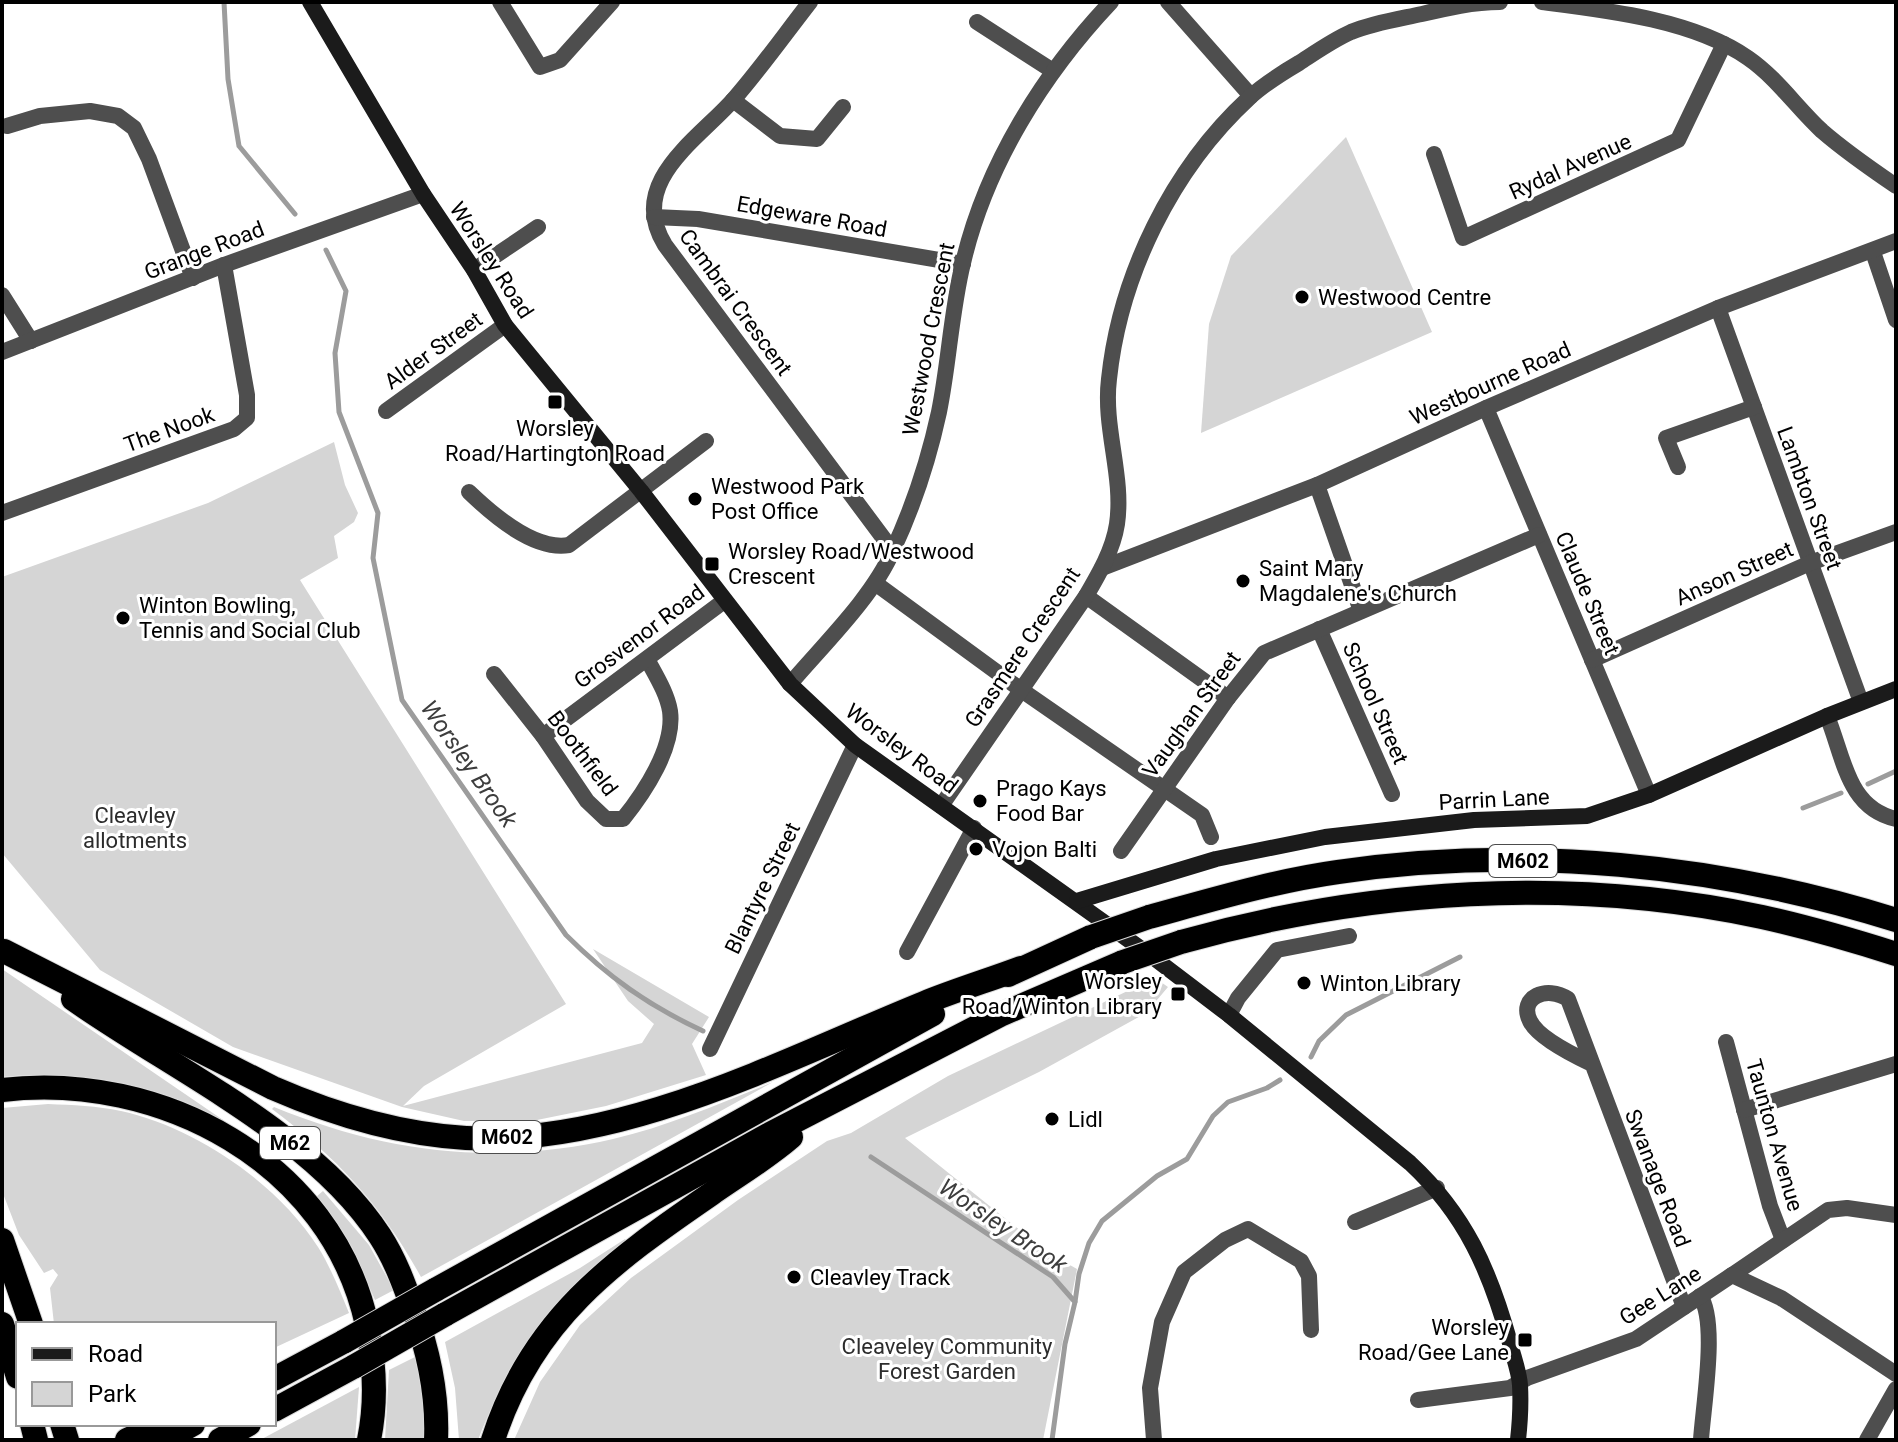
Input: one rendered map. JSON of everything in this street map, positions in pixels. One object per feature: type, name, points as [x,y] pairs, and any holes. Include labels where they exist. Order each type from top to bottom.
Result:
[{"type":"highway","name":"M602","points":[[3,950],[309,1104],[393,1128],[469,1138],[571,1131],[666,1106],[790,1061],[925,1002],[1021,968],[1091,937],[1217,898],[1337,872],[1465,860],[1591,862],[1707,874],[1831,900],[1896,920]]},
{"type":"highway","name":"M602","points":[[276,1409],[770,1134],[1000,1015],[1123,962],[1181,942],[1286,916],[1340,907],[1466,894],[1538,893],[1641,898],[1715,909],[1820,931],[1896,954]]},
{"type":"highway","name":"M62","points":[[3,950],[98,1017],[307,1155],[345,1192],[381,1238],[402,1279],[422,1334],[434,1382],[436,1440]]},
{"type":"highway","name":"M602","points":[[276,1376],[345,1341],[759,1109],[1021,968]]},
{"type":"highway","points":[[2,1090],[75,1088],[131,1097],[160,1106],[191,1118],[240,1145],[296,1192],[342,1252],[363,1308],[375,1389],[369,1440]]},
{"type":"highway","name":"M602","points":[[493,1440],[513,1388],[535,1349],[590,1285],[652,1234],[785,1142],[823,1109]]},
{"type":"highway","points":[[2,1240],[30,1322]]},
{"type":"highway","points":[[2,1324],[16,1370]]},
{"type":"highway","points":[[127,1440],[158,1426]]},
{"type":"highway","points":[[165,1440],[190,1426]]},
{"type":"highway","points":[[220,1440],[245,1426]]},
{"type":"main road","name":"Worsley Road","points":[[310,2],[423,194],[474,270],[505,325],[641,491],[790,684],[855,745],[1077,901],[1229,1015],[1437,1188],[1479,1255],[1505,1325],[1520,1382],[1518,1440]]},
{"type":"main road","name":"Parrin Lane","points":[[1077,901],[1216,859],[1311,839],[1474,820],[1587,816],[1649,795],[1896,689]]},
{"type":"street","points":[[500,2],[540,67],[560,60],[612,2]]},
{"type":"street","name":"Cambrai Crescent","points":[[810,2],[733,100],[685,146],[664,175],[654,201],[654,217],[657,232],[665,245],[893,551]]},
{"type":"street","name":"Westwood Crescent","points":[[790,684],[875,583],[893,551],[933,437],[963,264],[983,195],[1006,149],[1053,71],[1111,2]]},
{"type":"street","points":[[1168,2],[1251,96]]},
{"type":"street","name":"Grasmere Crescent","points":[[941,806],[1086,596],[1102,568],[1117,527],[1118,509],[1108,384],[1113,348],[1128,295],[1150,237],[1189,165],[1251,96],[1317,51],[1352,32],[1435,11],[1500,2]]},
{"type":"street","points":[[1542,2],[1649,20],[1724,44],[1770,76],[1821,130],[1896,186]]},
{"type":"street","points":[[977,22],[1053,71]]},
{"type":"street","name":"Rydal Avenue","points":[[1434,154],[1463,238],[1678,140],[1724,44]]},
{"type":"street","points":[[733,100],[780,136],[817,139],[843,107]]},
{"type":"street","points":[[7,126],[40,116],[90,111],[118,116],[134,128],[149,159],[193,278]]},
{"type":"street","name":"Grange Road","points":[[2,352],[224,265],[423,194]]},
{"type":"street","name":"Edgeware Road","points":[[654,217],[698,219],[963,264]]},
{"type":"street","points":[[474,270],[538,227]]},
{"type":"street","name":"Westbourne Road","points":[[1102,568],[1317,485],[1718,308],[1896,241]]},
{"type":"street","points":[[1873,252],[1896,320]]},
{"type":"street","name":"The Nook","points":[[2,513],[234,429],[247,418],[247,395],[224,265]]},
{"type":"street","points":[[2,295],[31,341]]},
{"type":"street","name":"Lambton Street","points":[[1718,308],[1861,702]]},
{"type":"street","name":"Alder Street","points":[[386,411],[505,325]]},
{"type":"street","points":[[1678,467],[1666,438],[1754,407]]},
{"type":"street","name":"Claude Street","points":[[1486,408],[1649,795]]},
{"type":"street","points":[[469,492],[537,542],[559,547],[569,545],[706,441]]},
{"type":"street","points":[[1317,485],[1361,611]]},
{"type":"street","name":"Anson Street","points":[[1592,660],[1810,563],[1896,532]]},
{"type":"street","name":"Vaughan Street","points":[[1121,851],[1228,698],[1264,653],[1539,535]]},
{"type":"street","points":[[875,583],[1020,689],[1202,815],[1211,837]]},
{"type":"street","points":[[1086,596],[1228,698]]},
{"type":"street","name":"Grosvenor Road","points":[[543,736],[724,601]]},
{"type":"street","name":"School Street","points":[[1319,629],[1392,794]]},
{"type":"street","name":"Boothfield","points":[[494,674],[543,736],[587,801],[606,819],[623,819],[639,799],[669,742],[670,713],[664,691],[647,659]]},
{"type":"street","points":[[1827,716],[1860,799],[1874,812],[1896,819]]},
{"type":"street","name":"Blantyre Street","points":[[710,1049],[855,745]]},
{"type":"street","points":[[907,952],[974,828]]},
{"type":"street","points":[[1229,1015],[1238,998],[1277,950],[1349,936]]},
{"type":"street","name":"Swanage Road","points":[[1592,1064],[1541,1034],[1530,1021],[1528,1009],[1534,997],[1546,991],[1558,992],[1568,999],[1684,1307]]},
{"type":"street","name":"Taunton Avenue","points":[[1726,1042],[1770,1206],[1783,1240]]},
{"type":"street","points":[[1744,1110],[1896,1064]]},
{"type":"street","points":[[1355,1222],[1437,1188]]},
{"type":"street","points":[[1732,1275],[1836,1207],[1896,1215]]},
{"type":"street","points":[[1154,1440],[1150,1388],[1162,1322],[1184,1272],[1225,1240],[1248,1229],[1301,1261],[1309,1276],[1311,1330]]},
{"type":"street","name":"Gee Lane","points":[[1418,1400],[1510,1388],[1636,1339],[1732,1275],[1781,1298],[1896,1374]]},
{"type":"street","points":[[1700,1296],[1706,1305],[1708,1325],[1701,1440]]},
{"type":"street","points":[[1867,1440],[1896,1389]]},
{"type":"green space","points":[[1346,137],[1432,332],[1201,433],[1209,324],[1231,256]]},
{"type":"green space","name":"Cleavley allotments","points":[[334,442],[345,485],[358,513],[354,522],[334,536],[338,558],[300,580],[566,1004],[424,1086],[403,1106],[642,1043],[654,1024],[628,1001],[593,949],[709,1017],[692,1044],[706,1075],[606,1106],[532,1121],[464,1121],[402,1107],[233,1047],[100,970],[2,853],[2,577],[208,503]]},
{"type":"green space","points":[[2,969],[226,1122],[172,1100],[117,1084],[61,1076],[2,1077]]},
{"type":"green space","name":"Cleaveley Community Forest Garden","points":[[1155,978],[1168,987],[1146,1013],[1039,1072],[905,1138],[1047,1252],[1077,1269],[1043,1440],[514,1440],[540,1382],[580,1325],[631,1278],[738,1200],[827,1141],[851,1133],[948,1076]]},
{"type":"green space","points":[[773,1082],[421,1277],[390,1227],[356,1184],[272,1109],[274,1107],[357,1135],[399,1144],[483,1153],[526,1152],[634,1134]]},
{"type":"green space","points":[[48,1104],[121,1111],[177,1130],[205,1144],[257,1180],[301,1223],[323,1255],[349,1313],[276,1347],[276,1322],[54,1322],[50,1288],[58,1275],[53,1269],[44,1273],[19,1235],[2,1191],[2,1108]]},
{"type":"green space","points":[[323,1191],[369,1245],[394,1290],[375,1300],[352,1247],[316,1197]]},
{"type":"green space","points":[[625,1239],[578,1284],[538,1330],[505,1381],[478,1440],[459,1440],[455,1388],[445,1342],[580,1268]]},
{"type":"green space","points":[[417,1356],[424,1389],[424,1440],[385,1440],[389,1370]]},
{"type":"green space","points":[[359,1387],[355,1440],[260,1440]]},
{"type":"waterway","name":"Worsley Brook","points":[[224,2],[228,79],[239,146],[295,214]]},
{"type":"waterway","name":"Worsley Brook","points":[[326,250],[346,291],[335,353],[339,412],[378,513],[373,558],[402,700],[566,935],[630,989],[703,1031]]},
{"type":"waterway","points":[[1868,784],[1896,771]]},
{"type":"waterway","points":[[1803,808],[1841,793]]},
{"type":"waterway","points":[[1311,1057],[1319,1041],[1346,1015],[1460,957]]},
{"type":"waterway","points":[[1075,1302],[1079,1274],[1089,1243],[1102,1221],[1157,1176],[1187,1159],[1213,1116],[1228,1102],[1280,1080]]},
{"type":"waterway","name":"Worsley Brook","points":[[871,1157],[1053,1277],[1075,1302],[1065,1344],[1052,1440]]},
{"type":"place","name":"Westwood Centre","points":[[1302,297]]},
{"type":"place","name":"Worsley Road/Hartington Road","points":[[555,402]]},
{"type":"place","name":"Westwood Park Post Office","points":[[695,499]]},
{"type":"place","name":"Worsley Road/Westwood Crescent","points":[[712,564]]},
{"type":"place","name":"Saint Mary Magdalene's Church","points":[[1243,581]]},
{"type":"place","name":"Winton Bowling, Tennis and Social Club","points":[[123,618]]},
{"type":"place","name":"Prago Kays Food Bar","points":[[980,801]]},
{"type":"place","name":"Vojon Balti","points":[[976,849]]},
{"type":"place","name":"Winton Library","points":[[1304,983]]},
{"type":"place","name":"Worsley Road/Winton Library","points":[[1178,994]]},
{"type":"place","name":"Lidl","points":[[1052,1119]]},
{"type":"place","name":"Cleavley Track","points":[[794,1277]]},
{"type":"place","name":"Worsley Road/Gee Lane","points":[[1525,1340]]}]
